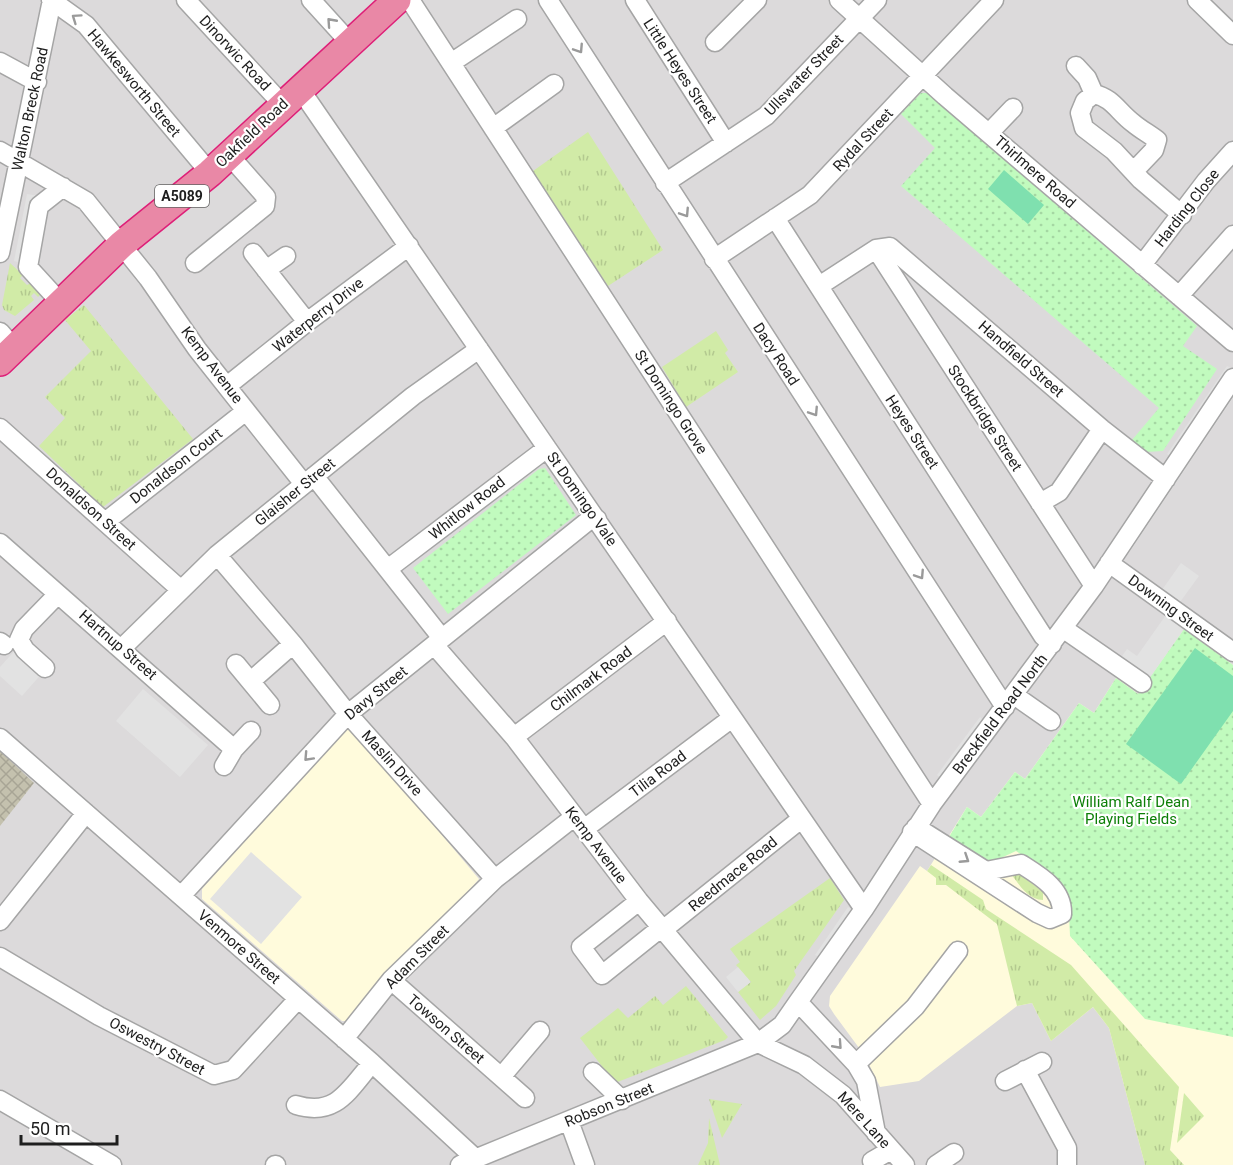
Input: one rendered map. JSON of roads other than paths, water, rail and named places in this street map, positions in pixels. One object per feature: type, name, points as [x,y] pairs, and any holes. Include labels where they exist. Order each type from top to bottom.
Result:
[{"type":"highway","name":"Oakfield Road","points":[[4,347],[60,302],[122,244],[220,164],[397,0]]},
{"type":"street","name":"Walton Breck Road","points":[[1,242],[37,82],[51,0]]},
{"type":"street","name":"Hawkesworth Street","points":[[51,0],[86,25],[220,164],[266,197],[265,206],[195,263]]},
{"type":"street","name":"Dinorwic Road","points":[[186,0],[292,97]]},
{"type":"street","points":[[311,0],[351,44]]},
{"type":"street","name":"St Domingo Grove","points":[[410,0],[932,804]]},
{"type":"street","name":"Dacy Road","points":[[548,0],[714,259],[1009,701]]},
{"type":"street","name":"Little Heyes Street","points":[[635,0],[726,142]]},
{"type":"street","points":[[715,42],[757,0]]},
{"type":"street","name":"Thirlmere Road","points":[[839,0],[923,76],[1233,342]]},
{"type":"street","name":"Ullswater Street","points":[[665,183],[766,116],[877,0]]},
{"type":"street","name":"Rydal Street","points":[[714,259],[810,195],[994,0]]},
{"type":"street","points":[[1197,0],[1233,35]]},
{"type":"street","points":[[451,63],[517,19]]},
{"type":"street","points":[[0,62],[37,82]]},
{"type":"street","points":[[1076,66],[1087,78],[1094,94]]},
{"type":"street","points":[[493,128],[554,84]]},
{"type":"street","points":[[1134,171],[1154,150],[1158,140],[1130,122],[1115,104],[1103,96],[1094,94],[1086,100],[1080,113],[1084,128],[1114,151],[1134,171],[1182,215]]},
{"type":"street","name":"St Domingo Vale","points":[[292,97],[409,246],[864,909]]},
{"type":"street","points":[[990,132],[1013,108]]},
{"type":"street","name":"Kemp Avenue","points":[[0,151],[86,201],[122,244],[197,349],[246,411],[388,568],[438,641],[615,866],[639,901],[758,1043]]},
{"type":"street","name":"Harding Close","points":[[1142,265],[1206,181],[1233,151]]},
{"type":"street","points":[[60,302],[28,267],[39,206],[63,187]]},
{"type":"street","name":"Heyes Street","points":[[775,218],[1043,636],[1052,644]]},
{"type":"street","points":[[1179,296],[1233,235]]},
{"type":"street","name":"Waterperry Drive","points":[[228,386],[307,322],[409,246]]},
{"type":"street","name":"Handfield Street","points":[[876,249],[891,247],[1102,429],[1166,479]]},
{"type":"street","points":[[819,286],[876,249]]},
{"type":"street","name":"Stockbridge Street","points":[[876,249],[1094,586]]},
{"type":"street","points":[[253,253],[307,322]]},
{"type":"street","points":[[266,270],[286,255]]},
{"type":"street","name":"Glaisher Street","points":[[122,648],[217,555],[412,396],[479,350]]},
{"type":"street","name":"Breckfield Road North","points":[[758,1043],[782,1025],[864,909],[914,829],[1094,586],[1233,378]]},
{"type":"street","name":"Donaldson Court","points":[[105,522],[246,411]]},
{"type":"street","name":"Donaldson Street","points":[[0,428],[181,590]]},
{"type":"street","points":[[1040,503],[1059,492],[1102,429]]},
{"type":"street","name":"Whitlow Road","points":[[388,568],[547,448]]},
{"type":"street","name":"Davy Street","points":[[180,896],[348,714],[588,521],[597,519]]},
{"type":"street","name":"Hartnup Street","points":[[0,543],[122,648],[234,749]]},
{"type":"street","name":"Maslin Drive","points":[[217,555],[293,644],[348,714],[495,879]]},
{"type":"street","name":"Downing Street","points":[[1109,563],[1233,652]]},
{"type":"street","points":[[45,668],[25,650],[19,640],[24,629],[58,594]]},
{"type":"street","name":"Chilmark Road","points":[[514,737],[667,621]]},
{"type":"street","points":[[1064,629],[1142,683]]},
{"type":"street","points":[[251,681],[293,644]]},
{"type":"street","points":[[236,664],[270,705]]},
{"type":"street","points":[[1009,701],[1051,721]]},
{"type":"street","name":"Tilia Road","points":[[495,879],[732,718]]},
{"type":"street","points":[[224,766],[234,749],[251,731]]},
{"type":"street","name":"Venmore Street","points":[[0,738],[372,1063],[468,1162]]},
{"type":"street","points":[[0,921],[86,813]]},
{"type":"street","name":"Reedmace Road","points":[[639,901],[581,947],[602,975],[801,819]]},
{"type":"street","points":[[914,829],[986,871],[1021,864],[1042,878],[1055,891],[1063,904],[1062,915],[1050,919],[1037,914],[914,829]]},
{"type":"street","name":"Adam Street","points":[[344,1039],[391,980],[495,879]]},
{"type":"street","points":[[856,1064],[915,1007],[958,951]]},
{"type":"street","name":"Oswestry Street","points":[[0,957],[8,964],[99,1016],[214,1075],[233,1070],[298,999]]},
{"type":"street","name":"Towson Street","points":[[391,980],[525,1098]]},
{"type":"street","points":[[798,1002],[856,1064],[866,1081],[877,1135]]},
{"type":"street","points":[[501,1077],[540,1030]]},
{"type":"street","name":"Robson Street","points":[[468,1162],[758,1043]]},
{"type":"street","name":"Mere Lane","points":[[758,1043],[804,1065],[843,1095],[905,1165]]},
{"type":"street","points":[[1005,1081],[1042,1062]]},
{"type":"street","points":[[296,1105],[318,1109],[334,1104],[372,1063]]},
{"type":"street","points":[[1025,1070],[1066,1148],[1068,1165]]},
{"type":"street","points":[[593,1072],[622,1100]]},
{"type":"street","points":[[0,1100],[112,1165]]},
{"type":"street","points":[[569,1121],[585,1165]]},
{"type":"street","points":[[872,1161],[891,1150]]},
{"type":"street","points":[[936,1165],[954,1153]]},
{"type":"park label","name":"William Ralf Dean Playing Fields","points":[[1131,810]]}]
